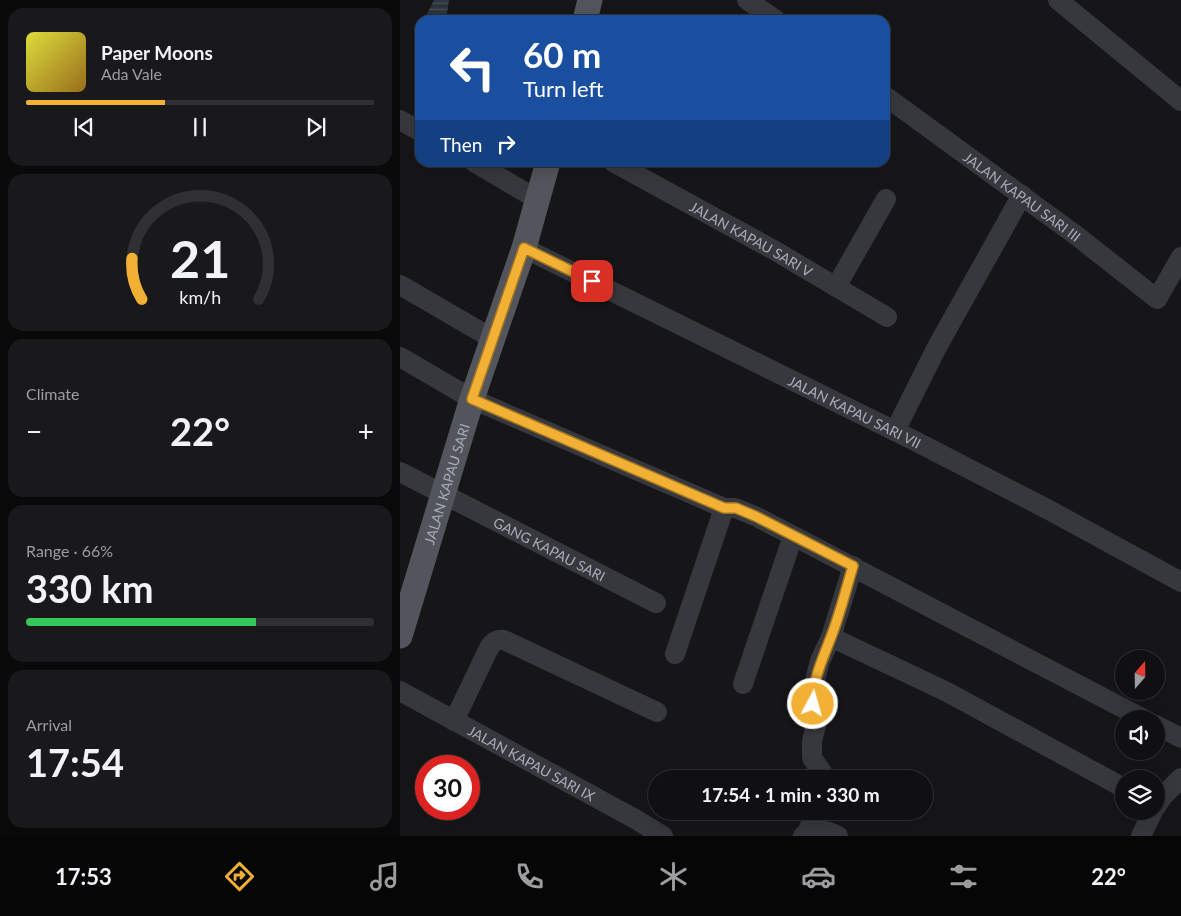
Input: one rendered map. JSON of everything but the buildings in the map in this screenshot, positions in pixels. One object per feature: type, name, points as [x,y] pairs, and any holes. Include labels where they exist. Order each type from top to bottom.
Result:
[{"type":"main road","points":[[586,15],[590,0]]},
{"type":"main road","name":"JALAN KAPAU SARI","points":[[402,626],[472,399],[524,248],[547,167]]},
{"type":"street","points":[[747,0],[769,15]]},
{"type":"street","points":[[1058,0],[1181,101]]},
{"type":"street","name":"JALAN KAPAU SARI III","points":[[890,100],[1022,195],[1157,298],[1181,257]]},
{"type":"street","points":[[400,120],[415,129]]},
{"type":"street","points":[[482,167],[538,200]]},
{"type":"street","name":"JALAN KAPAU SARI V","points":[[622,167],[772,249],[887,316]]},
{"type":"street","points":[[895,431],[937,347],[1022,195]]},
{"type":"street","points":[[836,287],[886,199]]},
{"type":"street","name":"JALAN KAPAU SARI VII","points":[[524,248],[895,431],[1049,510],[1181,582]]},
{"type":"street","points":[[400,285],[493,339]]},
{"type":"street","points":[[400,357],[472,399],[724,508],[736,508],[755,516],[1127,710]]},
{"type":"street","name":"GANG KAPAU SARI","points":[[400,472],[656,603]]},
{"type":"street","points":[[675,654],[724,508]]},
{"type":"street","points":[[743,684],[793,536]]},
{"type":"street","points":[[821,770],[812,758],[812,742],[816,722],[813,688],[820,661],[831,637],[853,566]]},
{"type":"street","points":[[831,637],[947,692],[1115,783]]},
{"type":"street","points":[[454,720],[488,650],[492,643],[499,640],[504,640],[657,712]]},
{"type":"street","name":"JALAN KAPAU SARI IX","points":[[400,691],[653,833]]},
{"type":"street","points":[[1165,730],[1181,738]]},
{"type":"street","points":[[1165,794],[1181,778]]},
{"type":"street","points":[[805,834],[812,820]]},
{"type":"street","points":[[1141,836],[1149,820]]},
{"type":"street","points":[[805,834],[821,830],[838,836]]},
{"type":"shaded area","points":[[434,0],[449,0],[447,15],[426,15]]},
{"type":"route","points":[[592,281],[524,248],[472,399],[724,508],[736,508],[755,516],[853,566],[831,637],[820,661],[813,688],[813,704]]}]
